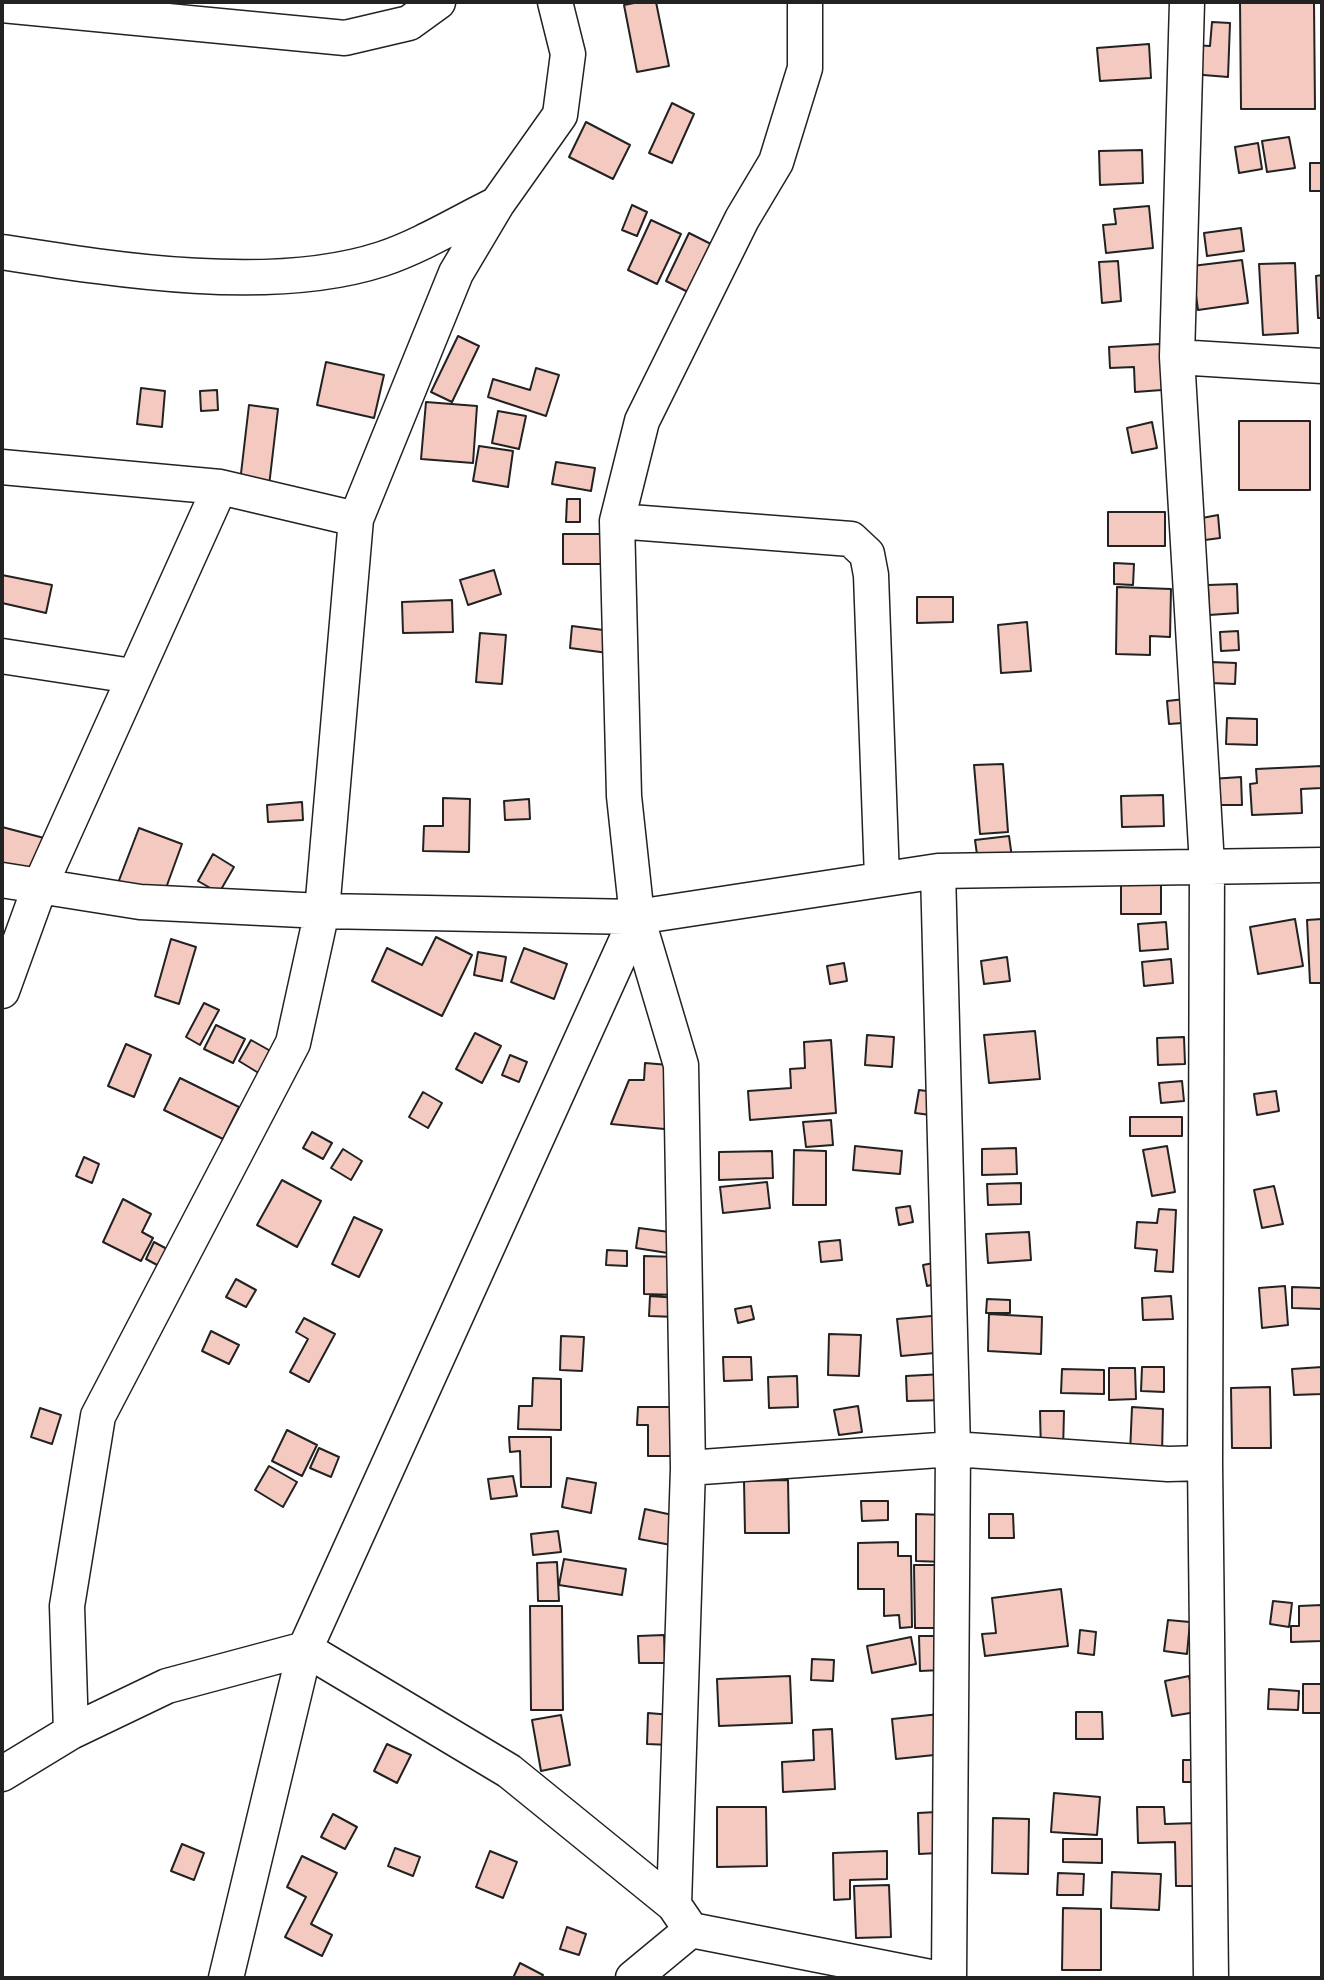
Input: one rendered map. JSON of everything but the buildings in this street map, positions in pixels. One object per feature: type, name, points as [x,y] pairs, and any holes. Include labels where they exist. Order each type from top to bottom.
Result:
[{"type":"street","points":[[2,5],[345,38],[409,23],[438,2]]},
{"type":"street","points":[[71,1732],[67,1606],[98,1416],[293,1043],[322,911],[356,519],[456,273],[497,204],[560,115],[568,54],[555,2]]},
{"type":"street","points":[[633,1978],[683,1918],[688,1468],[681,1065],[637,917],[624,796],[617,521],[642,421],[742,219],[776,162],[805,68],[805,2]]},
{"type":"street","points":[[1187,2],[1177,357],[1207,865],[1205,1463],[1211,1978]]},
{"type":"street","points":[[2,252],[105,268],[288,279],[382,259],[497,204]]},
{"type":"street","points":[[1177,357],[1322,366]]},
{"type":"street","points":[[2,467],[220,487],[356,519]]},
{"type":"street","points":[[2,991],[40,886],[132,676],[220,487]]},
{"type":"street","points":[[617,521],[851,539],[867,554],[871,575],[882,878]]},
{"type":"street","points":[[2,656],[132,676]]},
{"type":"street","points":[[2,880],[140,902],[322,911],[637,917],[938,871],[1322,865]]},
{"type":"street","points":[[938,871],[953,1449],[949,1978]]},
{"type":"street","points":[[226,1978],[305,1649],[637,917]]},
{"type":"street","points":[[688,1468],[953,1449],[1168,1464],[1205,1463]]},
{"type":"street","points":[[2,1774],[71,1732],[167,1686],[305,1649],[509,1771],[683,1918],[935,1978]]}]
